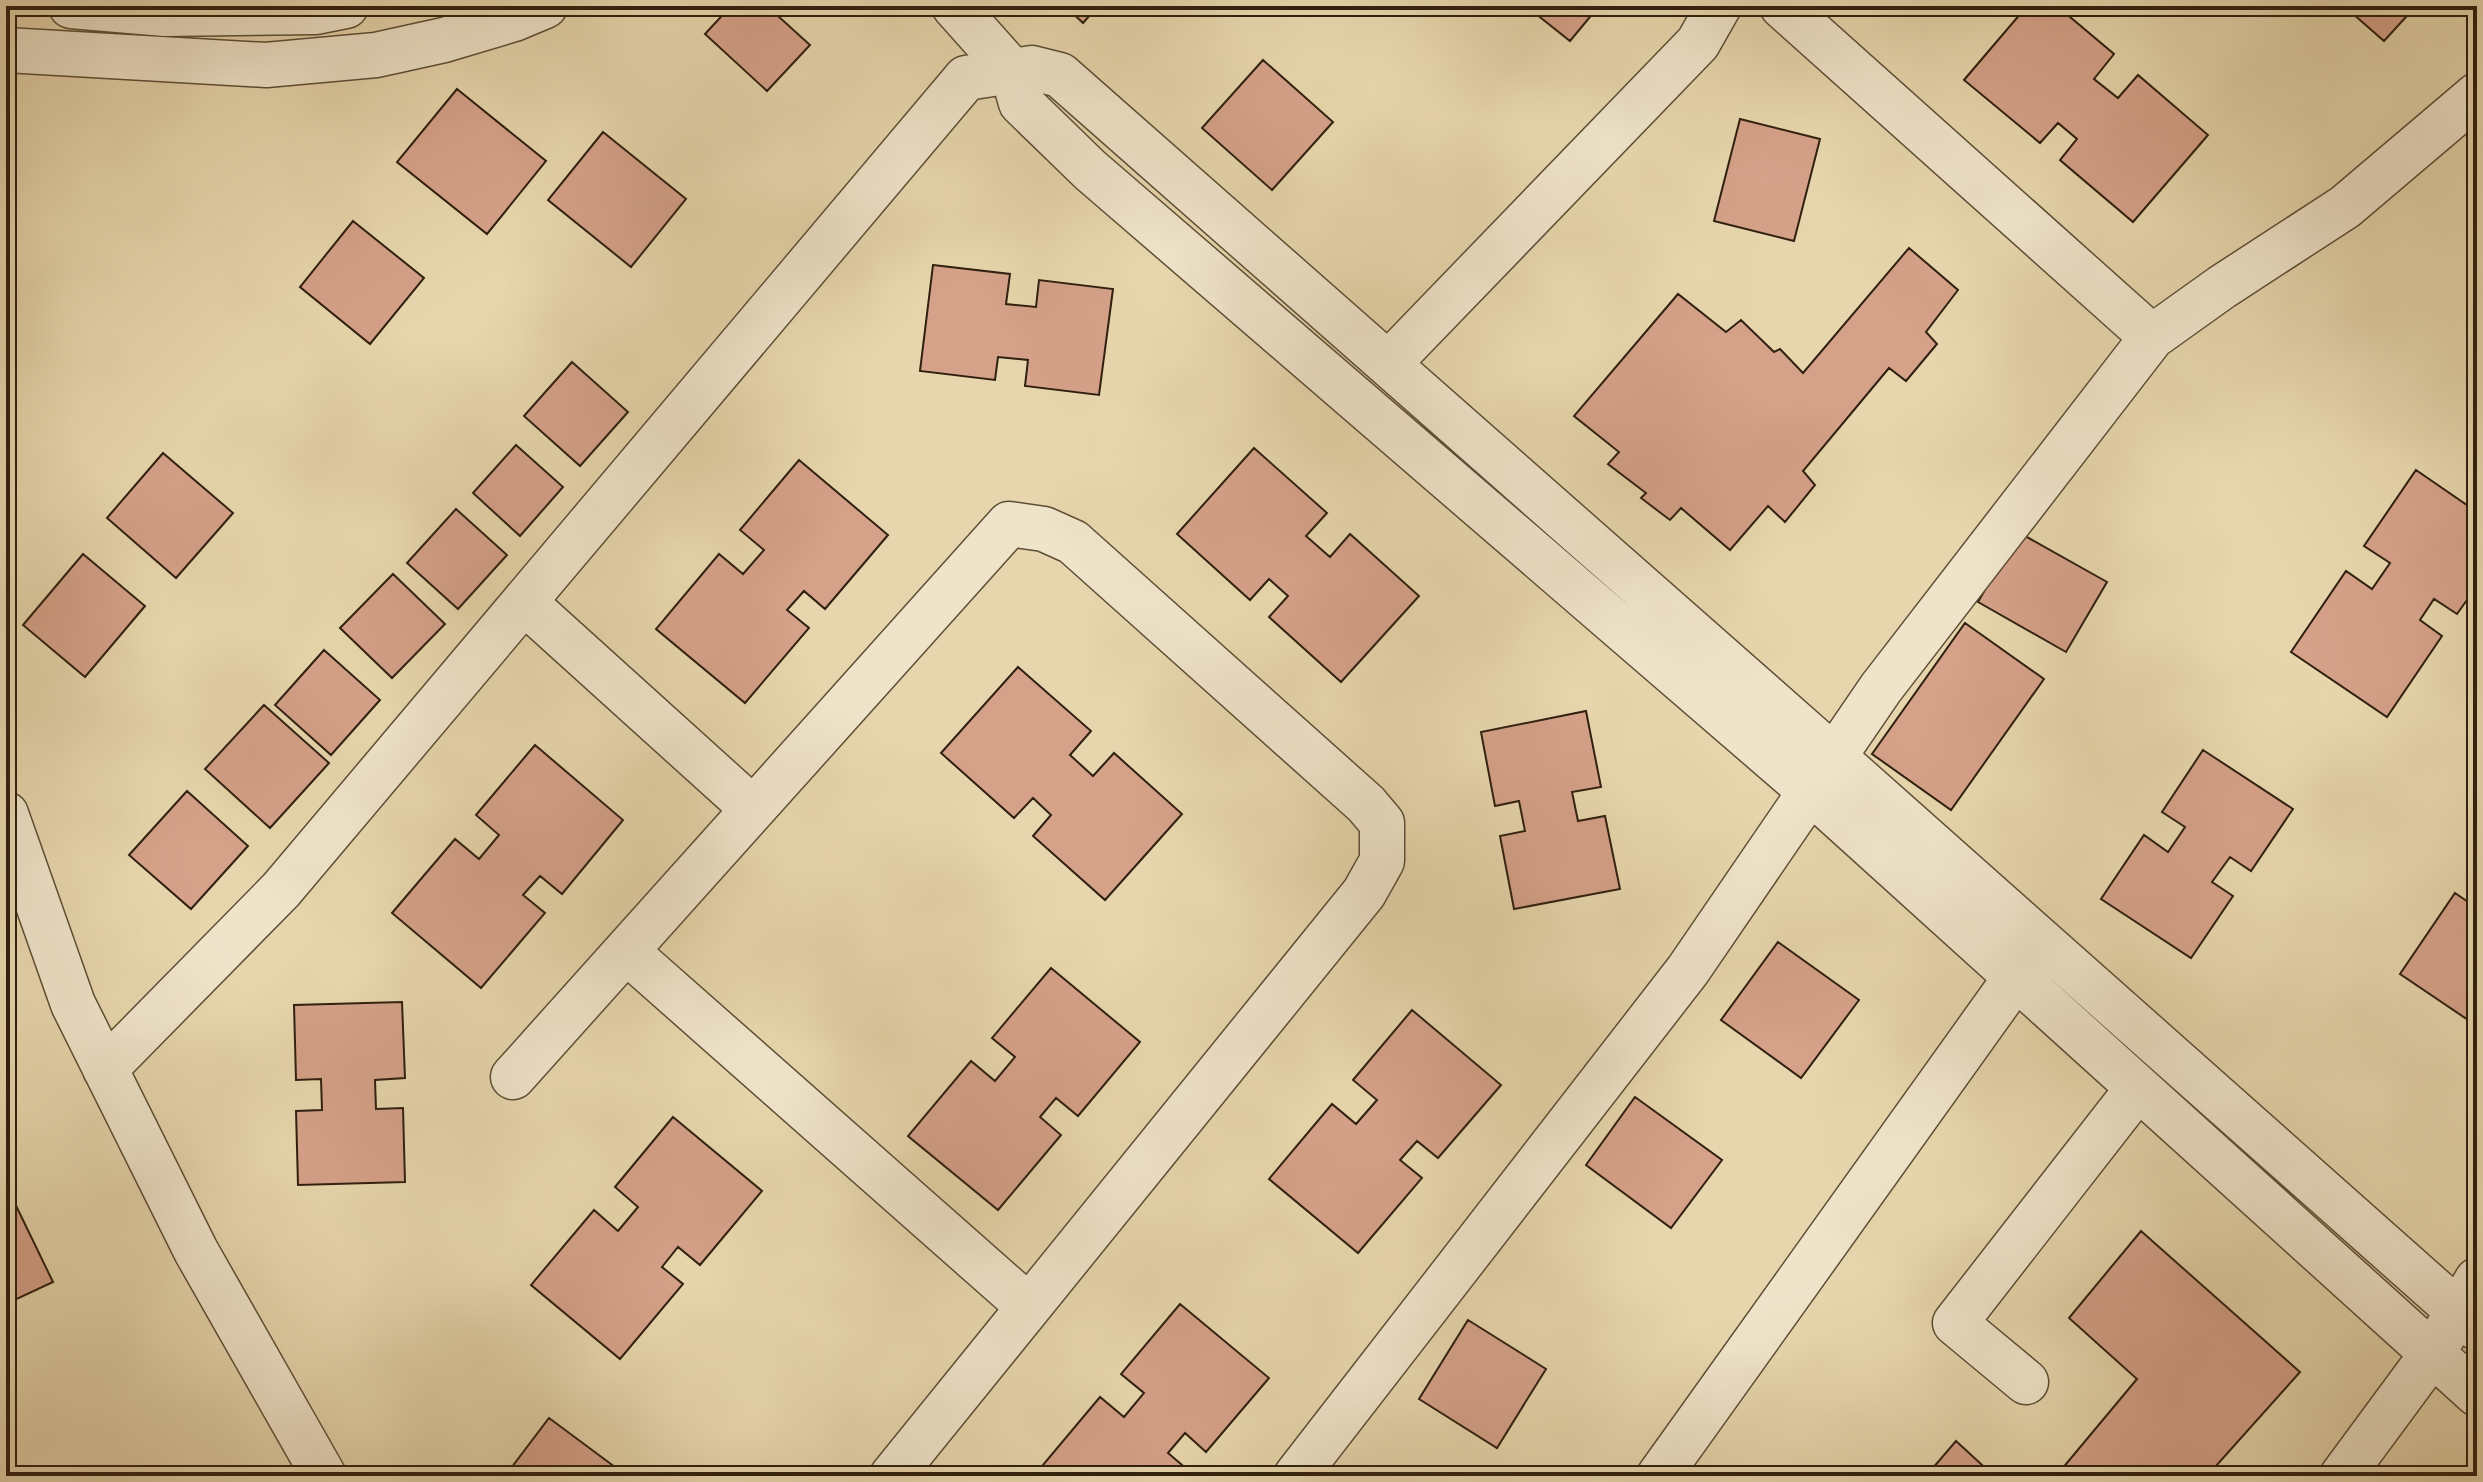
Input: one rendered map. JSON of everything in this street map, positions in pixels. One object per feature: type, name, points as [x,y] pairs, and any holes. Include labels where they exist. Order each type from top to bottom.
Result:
[{"type":"street","points":[[71,6],[165,14],[316,12],[346,6]]},
{"type":"street","points":[[6,50],[266,65],[376,55],[486,28],[545,6]]},
{"type":"street","points":[[954,6],[1012,71],[1021,103],[1090,170],[2471,1307],[2432,1354],[2342,1476]]},
{"type":"street","points":[[1388,364],[1698,43],[1719,6]]},
{"type":"street","points":[[1782,6],[2152,337]]},
{"type":"street","points":[[105,1069],[281,890],[966,78],[1032,68],[1060,75],[1388,364],[1822,774],[2016,977],[2477,1394]]},
{"type":"street","points":[[1296,1476],[1688,970],[1881,688],[2152,337],[2345,207],[2477,95]]},
{"type":"street","points":[[513,1077],[1009,524],[1044,529],[1073,542],[1366,804],[1382,823],[1382,861],[1364,893],[892,1476]]},
{"type":"street","points":[[524,602],[753,809]]},
{"type":"street","points":[[6,814],[73,1004],[196,1251],[324,1476]]},
{"type":"street","points":[[626,951],[1029,1307]]},
{"type":"street","points":[[1659,1476],[2016,977]]},
{"type":"street","points":[[2026,1382],[1955,1323],[2138,1088]]},
{"type":"building","points":[[731,6],[767,6],[810,45],[767,91],[705,34]]},
{"type":"building","points":[[1065,6],[1098,6],[1083,23]]},
{"type":"building","points":[[1526,6],[1599,6],[1570,41]]},
{"type":"building","points":[[2027,6],[2057,6],[2114,54],[2094,79],[2118,98],[2138,75],[2208,135],[2133,222],[2060,160],[2077,139],[2058,123],[2040,143],[1964,80]]},
{"type":"building","points":[[2344,6],[2416,6],[2384,41]]},
{"type":"building","points":[[1263,60],[1333,122],[1272,190],[1202,128]]},
{"type":"building","points":[[457,89],[546,161],[487,234],[397,162]]},
{"type":"building","points":[[1740,119],[1820,139],[1794,241],[1714,221]]},
{"type":"building","points":[[603,132],[686,199],[631,267],[548,200]]},
{"type":"building","points":[[353,221],[424,278],[370,344],[300,287]]},
{"type":"building","points":[[1909,248],[1958,290],[1926,332],[1937,344],[1906,381],[1889,368],[1803,471],[1815,485],[1785,522],[1768,506],[1730,550],[1681,508],[1670,520],[1641,498],[1646,493],[1608,464],[1619,452],[1574,416],[1678,294],[1726,332],[1741,320],[1774,352],[1780,349],[1803,373]]},
{"type":"building","points":[[933,265],[1010,274],[1006,304],[1036,307],[1039,280],[1113,289],[1099,395],[1025,386],[1028,360],[998,357],[995,380],[920,371]]},
{"type":"building","points":[[572,362],[628,412],[580,466],[524,416]]},
{"type":"building","points":[[516,445],[563,487],[520,536],[473,493]]},
{"type":"building","points":[[1254,448],[1327,513],[1306,536],[1330,557],[1350,534],[1419,596],[1341,682],[1269,617],[1288,596],[1269,579],[1250,600],[1177,534]]},
{"type":"building","points":[[163,453],[233,513],[176,578],[107,518]]},
{"type":"building","points":[[799,460],[888,535],[825,609],[804,591],[787,610],[809,628],[745,703],[656,629],[719,554],[743,574],[764,550],[740,530]]},
{"type":"building","points":[[2416,470],[2477,512],[2477,586],[2457,614],[2434,599],[2420,620],[2442,636],[2387,717],[2291,652],[2346,571],[2372,589],[2390,563],[2364,546]]},
{"type":"building","points":[[456,509],[507,555],[458,609],[407,563]]},
{"type":"building","points":[[2018,532],[2107,582],[2066,652],[1978,602]]},
{"type":"building","points":[[83,554],[145,606],[85,677],[23,625]]},
{"type":"building","points":[[393,574],[445,624],[392,678],[340,628]]},
{"type":"building","points":[[1965,623],[2044,679],[1951,810],[1872,754]]},
{"type":"building","points":[[324,650],[380,700],[331,755],[275,705]]},
{"type":"building","points":[[1018,667],[1091,731],[1070,755],[1093,776],[1114,753],[1182,814],[1105,900],[1033,836],[1051,815],[1033,798],[1014,818],[941,753]]},
{"type":"building","points":[[264,705],[329,763],[270,828],[205,769]]},
{"type":"building","points":[[1586,711],[1601,787],[1572,792],[1578,821],[1605,816],[1620,889],[1514,909],[1500,836],[1525,831],[1519,801],[1495,806],[1481,732]]},
{"type":"building","points":[[535,745],[623,820],[562,894],[540,876],[523,895],[545,913],[481,988],[392,913],[455,839],[479,859],[499,835],[476,815]]},
{"type":"building","points":[[2203,750],[2293,809],[2251,871],[2230,857],[2212,882],[2233,896],[2191,958],[2101,899],[2144,835],[2168,852],[2185,827],[2162,812]]},
{"type":"building","points":[[187,791],[248,846],[191,909],[129,855]]},
{"type":"building","points":[[2455,893],[2477,908],[2477,1026],[2400,974]]},
{"type":"building","points":[[1778,942],[1859,1000],[1801,1078],[1721,1020]]},
{"type":"building","points":[[1051,968],[1140,1042],[1078,1116],[1056,1098],[1040,1117],[1061,1135],[998,1210],[908,1136],[971,1061],[995,1081],[1015,1057],[992,1038]]},
{"type":"building","points":[[402,1002],[405,1078],[375,1080],[376,1109],[403,1108],[405,1182],[298,1185],[296,1111],[322,1110],[321,1079],[296,1080],[294,1005]]},
{"type":"building","points":[[1412,1010],[1501,1085],[1438,1158],[1417,1141],[1400,1160],[1422,1178],[1358,1253],[1269,1179],[1332,1104],[1356,1124],[1377,1100],[1353,1080]]},
{"type":"building","points":[[1635,1097],[1722,1160],[1671,1228],[1586,1165]]},
{"type":"building","points":[[673,1117],[762,1191],[700,1265],[678,1247],[662,1267],[683,1284],[620,1359],[531,1285],[594,1210],[618,1231],[638,1207],[615,1187]]},
{"type":"building","points":[[6,1185],[53,1282],[6,1304]]},
{"type":"building","points":[[2141,1231],[2300,1372],[2207,1476],[2056,1476],[2137,1379],[2069,1318]]},
{"type":"building","points":[[1180,1304],[1269,1378],[1206,1452],[1185,1433],[1168,1453],[1189,1471],[1186,1476],[1042,1476],[1037,1472],[1100,1397],[1124,1417],[1144,1393],[1121,1374]]},
{"type":"building","points":[[1468,1320],[1546,1369],[1497,1448],[1419,1399]]},
{"type":"building","points":[[549,1418],[627,1476],[505,1476]]},
{"type":"building","points":[[1956,1441],[1994,1476],[1926,1476]]}]
